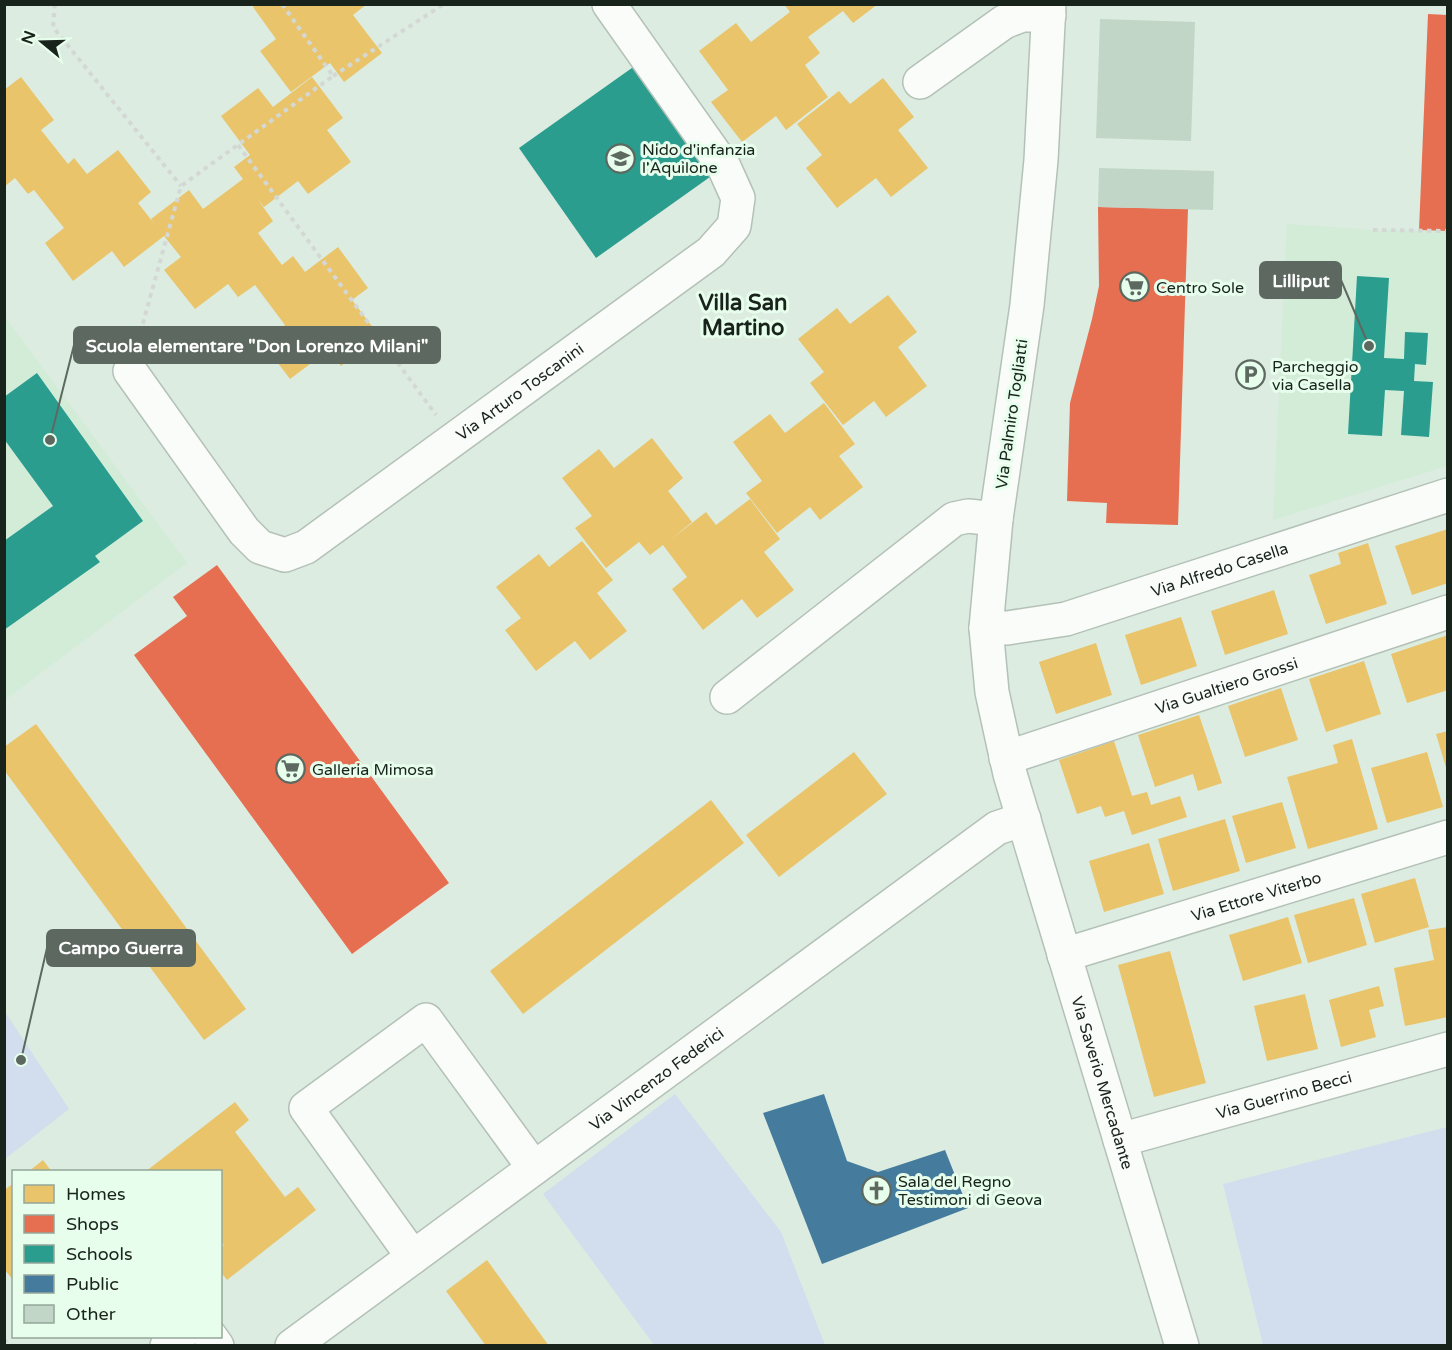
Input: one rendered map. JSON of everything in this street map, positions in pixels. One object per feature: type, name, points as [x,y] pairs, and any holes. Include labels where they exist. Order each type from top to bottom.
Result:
[{"type":"street","name":"Via Arturo Toscanini","points":[[130,371],[244,531],[260,547],[285,555],[306,547],[711,252],[734,226],[738,198],[724,167],[609,4]]},
{"type":"street","points":[[920,82],[1004,22],[1022,15],[1049,10]]},
{"type":"street","name":"Via Palmiro Togliatti","points":[[1024,819],[1006,758],[992,692],[986,628],[996,519],[1027,305],[1041,160],[1049,10]]},
{"type":"street","name":"Via Alfredo Casella","points":[[986,628],[1007,628],[1066,619],[1448,495]]},
{"type":"street","points":[[727,697],[954,519],[968,516],[996,519]]},
{"type":"street","name":"Via Gualtiero Grossi","points":[[1006,758],[1448,612]]},
{"type":"street","name":"Via Saverio Mercadante","points":[[1024,819],[1182,1346]]},
{"type":"street","name":"Via Vincenzo Federici","points":[[292,1346],[997,828],[1024,819]]},
{"type":"street","name":"Via Ettore Viterbo","points":[[1064,955],[1448,837]]},
{"type":"street","points":[[413,1257],[306,1108],[365,1064],[426,1020],[534,1168]]},
{"type":"street","name":"Via Guerrino Becci","points":[[1119,1140],[1448,1049]]},
{"type":"path","points":[[55,4],[53,27],[181,186]]},
{"type":"path","points":[[282,4],[333,76]]},
{"type":"path","points":[[130,371],[181,186],[333,76],[444,4]]},
{"type":"path","points":[[238,145],[454,439]]},
{"type":"path","points":[[1373,230],[1448,231]]},
{"type":"path","points":[[4,1339],[9,1346]]},
{"type":"shaded area","points":[[1287,224],[1373,230],[1447,231],[1447,466],[1273,520]]},
{"type":"shaded area","points":[[5,317],[187,563],[5,700]]},
{"type":"shaded area","points":[[5,1012],[69,1109],[4,1159]]},
{"type":"shaded area","points":[[675,1094],[781,1232],[825,1345],[654,1345],[543,1194]]},
{"type":"shaded area","points":[[1447,1127],[1447,1345],[1263,1345],[1223,1184]]},
{"type":"building: Homes","points":[[256,4],[367,4],[353,15],[382,53],[344,82],[330,63],[291,92],[260,51],[276,39],[253,7]]},
{"type":"building: Homes","points":[[784,4],[878,4],[853,23],[843,11],[808,37],[820,53],[805,65],[828,97],[786,130],[776,116],[742,142],[711,102],[728,90],[699,51],[736,23],[751,42],[790,12]]},
{"type":"building: Homes","points":[[21,77],[54,120],[41,130],[68,164],[74,158],[87,174],[118,150],[151,192],[138,203],[156,226],[151,219],[189,190],[203,209],[243,179],[234,167],[250,155],[221,116],[258,88],[273,107],[312,77],[343,118],[327,130],[351,162],[308,194],[298,181],[264,207],[257,198],[273,221],[258,233],[282,265],[293,256],[305,272],[338,247],[368,288],[352,300],[380,337],[341,366],[329,350],[290,379],[262,342],[285,325],[255,285],[238,297],[228,284],[195,309],[164,270],[181,257],[164,236],[124,267],[112,251],[73,281],[45,243],[64,228],[34,190],[28,194],[15,178],[4,187],[4,90]]},
{"type":"building: Homes","points":[[883,78],[914,117],[898,130],[928,168],[891,197],[876,178],[837,208],[806,168],[822,155],[797,124],[839,91],[850,104]]},
{"type":"building: Homes","points":[[888,295],[917,332],[898,347],[927,386],[886,417],[874,401],[843,425],[810,383],[824,372],[798,339],[837,308],[850,324]]},
{"type":"building: Homes","points":[[824,403],[855,444],[839,456],[863,487],[820,520],[810,507],[777,533],[746,493],[762,481],[733,442],[770,414],[785,433]]},
{"type":"building: Homes","points":[[652,438],[683,478],[668,491],[692,522],[669,541],[706,512],[716,525],[750,499],[780,539],[764,552],[794,590],[757,618],[742,599],[703,630],[672,589],[687,577],[663,545],[650,555],[639,542],[606,568],[575,528],[592,516],[562,478],[599,449],[614,468]]},
{"type":"building: Homes","points":[[1448,529],[1448,583],[1412,595],[1395,546]]},
{"type":"building: Homes","points":[[582,541],[613,580],[597,593],[627,631],[590,660],[575,641],[536,671],[505,630],[521,618],[496,587],[539,554],[549,567]]},
{"type":"building: Homes","points":[[1368,543],[1387,604],[1326,624],[1309,575],[1341,564],[1338,553]]},
{"type":"building: Homes","points":[[1274,590],[1288,634],[1225,655],[1211,611]]},
{"type":"building: Homes","points":[[1181,617],[1197,666],[1141,685],[1125,635]]},
{"type":"building: Homes","points":[[1448,635],[1448,690],[1407,703],[1391,654]]},
{"type":"building: Homes","points":[[1096,643],[1112,695],[1056,714],[1039,662]]},
{"type":"building: Homes","points":[[1364,661],[1381,714],[1326,732],[1309,679]]},
{"type":"building: Homes","points":[[1281,688],[1298,740],[1245,757],[1228,706]]},
{"type":"building: Homes","points":[[1199,715],[1222,783],[1198,791],[1193,774],[1155,787],[1138,735]]},
{"type":"building: Homes","points":[[36,724],[246,1009],[204,1040],[4,770],[4,747]]},
{"type":"building: Homes","points":[[1448,731],[1448,771],[1447,771],[1436,734]]},
{"type":"building: Homes","points":[[1352,739],[1378,829],[1308,849],[1287,777],[1338,763],[1333,745]]},
{"type":"building: Homes","points":[[1114,741],[1132,796],[1147,792],[1151,805],[1180,796],[1187,817],[1132,835],[1124,811],[1105,817],[1101,806],[1077,814],[1059,760]]},
{"type":"building: Homes","points":[[854,752],[887,794],[779,877],[746,835]]},
{"type":"building: Homes","points":[[1427,752],[1443,807],[1387,823],[1371,768]]},
{"type":"building: Homes","points":[[711,800],[744,843],[523,1014],[490,971]]},
{"type":"building: Homes","points":[[1282,802],[1296,848],[1246,863],[1232,816]]},
{"type":"building: Homes","points":[[1225,819],[1240,871],[1173,891],[1158,839]]},
{"type":"building: Homes","points":[[1149,843],[1164,894],[1104,912],[1089,861]]},
{"type":"building: Homes","points":[[1415,878],[1429,927],[1375,943],[1361,894]]},
{"type":"building: Homes","points":[[1354,898],[1367,945],[1308,963],[1294,915]]},
{"type":"building: Homes","points":[[1288,917],[1302,963],[1243,981],[1229,935]]},
{"type":"building: Homes","points":[[1448,927],[1448,1017],[1405,1026],[1394,968],[1434,960],[1428,930]]},
{"type":"building: Homes","points":[[1170,951],[1206,1083],[1154,1097],[1118,965]]},
{"type":"building: Homes","points":[[1379,986],[1384,1006],[1369,1010],[1376,1037],[1341,1047],[1329,1000]]},
{"type":"building: Homes","points":[[1305,994],[1318,1049],[1267,1061],[1254,1006]]},
{"type":"building: Homes","points":[[235,1102],[249,1120],[235,1132],[285,1197],[298,1187],[316,1210],[227,1280],[222,1274],[222,1246],[224,1245],[222,1243],[222,1170],[148,1170]]},
{"type":"building: Homes","points":[[43,1160],[50,1170],[30,1170]]},
{"type":"building: Homes","points":[[12,1184],[12,1279],[4,1269],[4,1190]]},
{"type":"building: Homes","points":[[487,1260],[549,1346],[486,1346],[446,1291]]},
{"type":"building: Shops","points":[[1428,14],[1448,15],[1448,231],[1419,230]]},
{"type":"building: Shops","points":[[1098,207],[1188,209],[1178,525],[1106,523],[1107,503],[1067,501],[1070,403],[1099,286]]},
{"type":"building: Shops","name":"Galleria Mimosa","points":[[217,565],[449,883],[352,954],[134,655],[187,616],[173,597]]},
{"type":"building: Schools","name":"Nido d'infanzia l'Aquilone","points":[[646,58],[724,167],[596,258],[519,148]]},
{"type":"building: Schools","points":[[1357,276],[1389,278],[1384,358],[1404,359],[1405,332],[1428,333],[1426,365],[1415,364],[1414,381],[1433,382],[1429,437],[1401,435],[1404,391],[1385,390],[1382,436],[1348,434]]},
{"type":"building: Schools","points":[[37,373],[143,521],[95,556],[100,562],[4,630],[4,541],[53,506],[4,439],[4,397]]},
{"type":"building: Public","name":"Sala del Regno Testimoni di Geova","points":[[824,1094],[847,1161],[878,1172],[945,1150],[968,1208],[822,1264],[763,1113]]},
{"type":"building: Other","points":[[1100,19],[1195,22],[1191,141],[1096,138]]},
{"type":"building: Other","points":[[1099,168],[1214,171],[1213,210],[1098,207]]},
{"type":"place","name":"Nido d'infanzia l'Aquilone","points":[[621,158]]},
{"type":"place","name":"Centro Sole","points":[[1135,287]]},
{"type":"place","name":"Lilliput","points":[[1369,346]]},
{"type":"place","name":"Parcheggio via Casella","points":[[1251,375]]},
{"type":"place","name":"Scuola elementare \"Don Lorenzo Milani\"","points":[[50,440]]},
{"type":"place","name":"Galleria Mimosa","points":[[291,769]]},
{"type":"place","name":"Campo Guerra","points":[[21,1060]]},
{"type":"place","name":"Sala del Regno Testimoni di Geova","points":[[877,1190]]},
{"type":"district","name":"Villa San Martino","points":[[743,314]]}]
